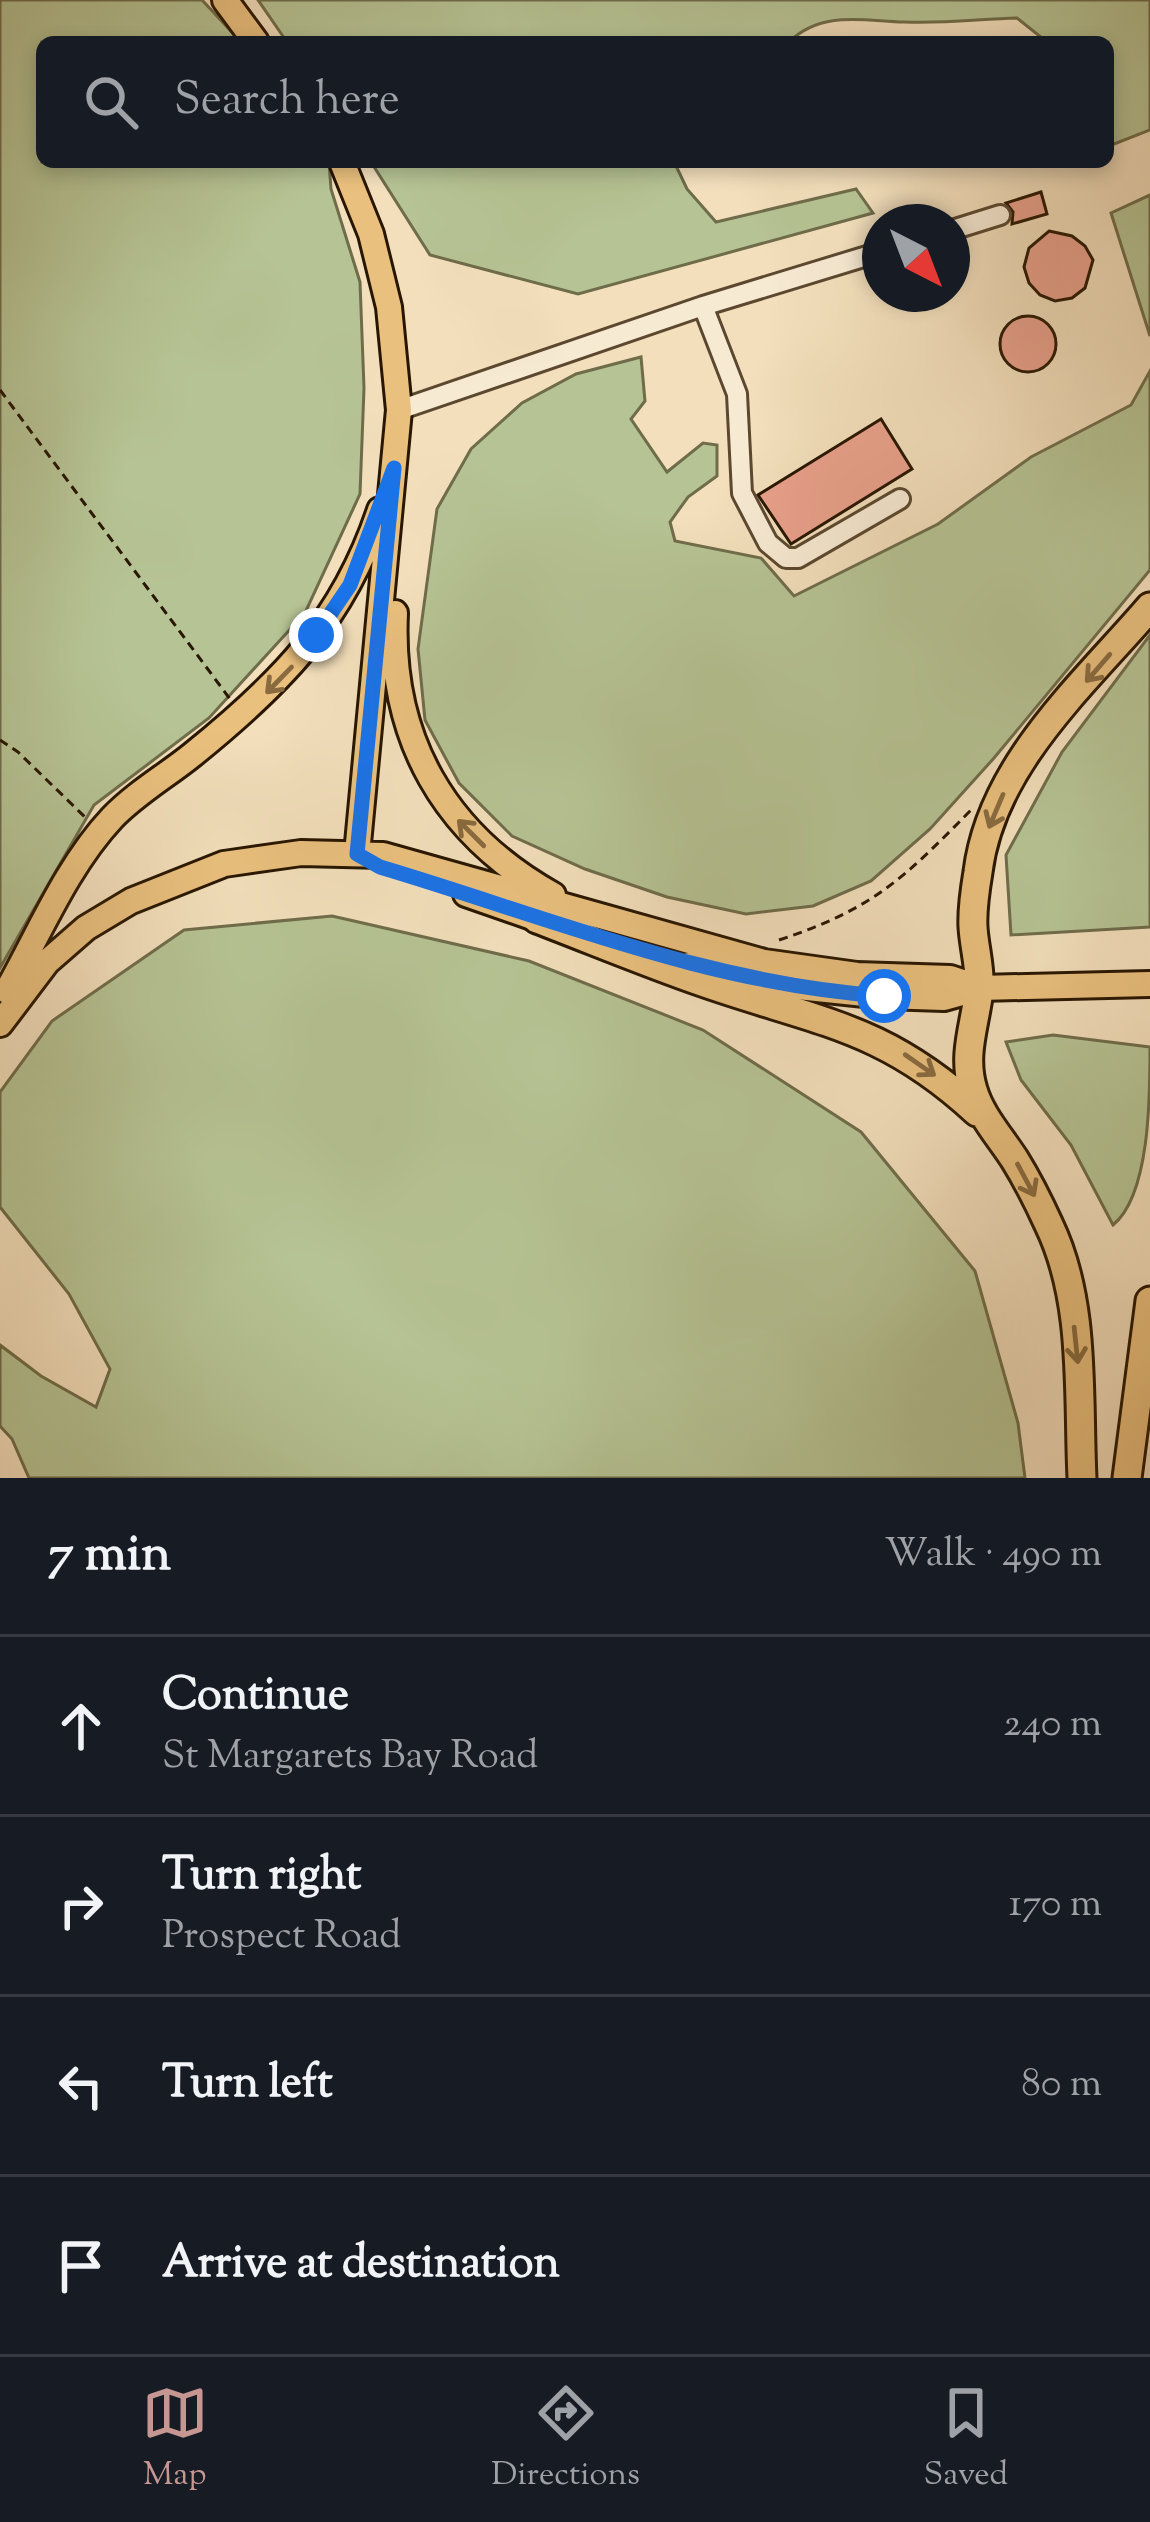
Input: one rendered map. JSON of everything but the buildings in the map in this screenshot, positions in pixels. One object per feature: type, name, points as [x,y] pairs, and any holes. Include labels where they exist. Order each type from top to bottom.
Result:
[{"type":"highway","points":[[1082,1478],[1078,1357],[1070,1292],[1052,1231],[979,1106],[969,1075],[969,1042],[980,988],[973,920],[978,866],[994,810],[1016,769],[1150,607]]},
{"type":"highway","points":[[537,919],[707,984],[865,1034],[936,1076],[997,1132]]},
{"type":"highway","points":[[1127,1478],[1150,1301]]},
{"type":"main road","points":[[224,0],[251,36]]},
{"type":"main road","points":[[344,168],[371,233],[389,307],[399,410],[357,854]]},
{"type":"main road","points":[[0,1005],[59,895],[101,832],[146,788],[241,715],[299,660],[335,610],[374,527],[394,468]]},
{"type":"main road","points":[[394,468],[400,486],[393,655],[404,714],[425,770],[458,819],[500,860],[550,893],[604,918]]},
{"type":"main road","points":[[0,1024],[47,962],[86,928],[142,895],[243,859],[301,853],[383,855],[792,967],[950,978],[980,988]]},
{"type":"main road","points":[[357,854],[380,867],[537,919],[661,958],[769,984],[844,994],[944,998],[980,988],[1150,984]]},
{"type":"lane","points":[[970,224],[1000,215]]},
{"type":"lane","points":[[399,410],[703,306],[862,257]]},
{"type":"lane","points":[[703,306],[736,394],[742,494],[768,543],[786,559],[798,558],[900,500]]},
{"type":"path","points":[[0,390],[241,715]]},
{"type":"path","points":[[0,740],[101,832]]},
{"type":"path","points":[[779,940],[821,926],[885,892],[972,809]]},
{"type":"green space","points":[[0,0],[202,0],[235,36],[36,36],[36,168],[329,168],[331,189],[360,282],[364,388],[360,494],[305,613],[209,718],[94,805],[0,968]]},
{"type":"green space","points":[[258,0],[1150,0],[1150,130],[1114,144],[1114,36],[1040,36],[1017,18],[829,21],[797,36],[283,36]]},
{"type":"green space","points":[[375,168],[677,168],[687,189],[716,222],[856,189],[867,204],[862,204],[862,216],[578,294],[430,255]]},
{"type":"green space","points":[[1150,195],[1150,336],[1111,213]]},
{"type":"green space","points":[[641,357],[645,401],[631,419],[667,472],[703,443],[717,445],[717,476],[688,497],[670,522],[675,541],[761,558],[794,596],[938,524],[1031,457],[1131,405],[1150,371],[1150,570],[930,829],[871,881],[813,906],[746,914],[667,897],[585,869],[512,836],[459,783],[425,720],[418,649],[437,509],[471,449],[522,403],[576,374]]},
{"type":"green space","points":[[1150,635],[1150,927],[1011,935],[1006,855],[1062,752]]},
{"type":"green space","points":[[332,916],[529,961],[703,1030],[861,1132],[975,1271],[1018,1423],[1025,1478],[29,1478],[12,1439],[0,1426],[0,1345],[41,1376],[96,1407],[110,1369],[69,1294],[0,1207],[0,1092],[52,1021],[184,930]]},
{"type":"green space","points":[[1053,1035],[1150,1047],[1141,1169],[1125,1211],[1113,1225],[1071,1145],[1021,1080],[1006,1042]]},
{"type":"route","points":[[316,635],[350,585],[394,468],[357,854],[380,867],[661,958],[769,984],[884,996]]}]
